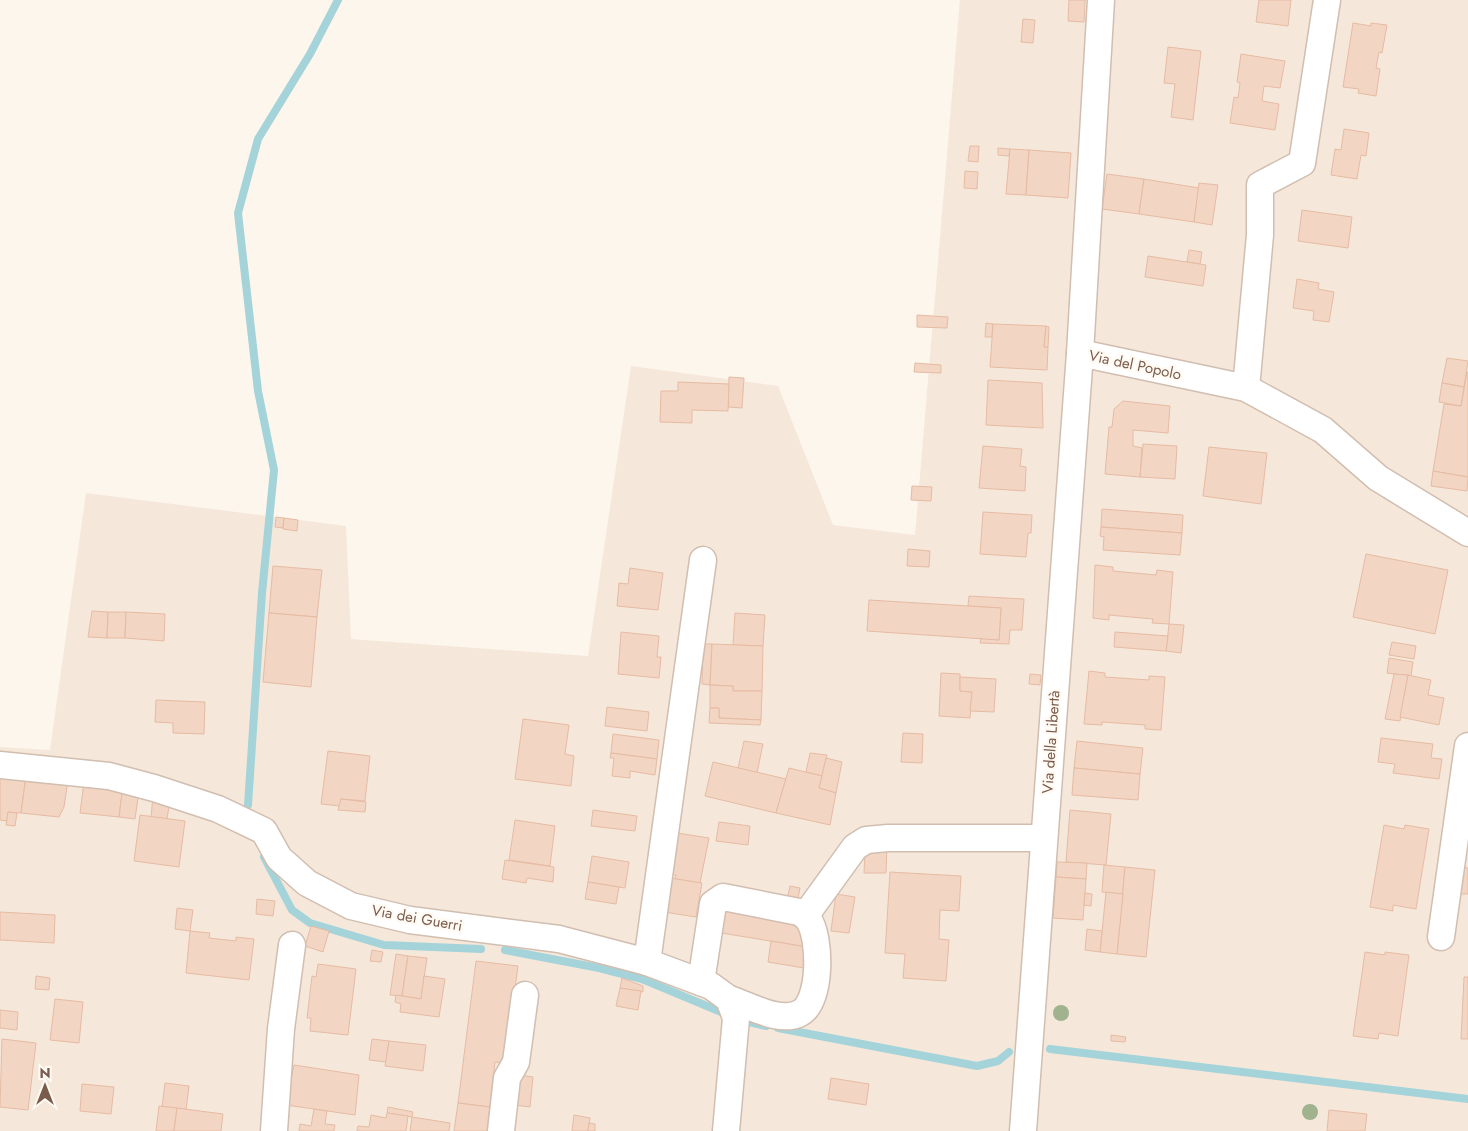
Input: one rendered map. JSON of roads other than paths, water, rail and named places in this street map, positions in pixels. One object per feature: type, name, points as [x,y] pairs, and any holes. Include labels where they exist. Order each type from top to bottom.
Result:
[{"type":"street","name":"Via del Popolo","points":[[1101,0],[1080,353],[1246,388],[1323,430],[1378,478],[1468,533]]},
{"type":"street","points":[[1246,388],[1260,235],[1260,185],[1302,163],[1327,0]]},
{"type":"street","name":"Via della Libertà","points":[[1023,1131],[1080,353]]},
{"type":"street","points":[[646,962],[702,560]]},
{"type":"street","points":[[1441,937],[1468,746]]},
{"type":"street","name":"Via dei Guerri","points":[[0,765],[109,776],[154,788],[218,809],[264,831],[279,858],[307,883],[351,906],[410,920],[559,939],[646,962],[711,986],[729,1000]]},
{"type":"street","points":[[805,916],[855,847],[866,840],[888,838],[1044,838]]},
{"type":"street","points":[[701,982],[712,904],[723,897],[799,912],[805,916],[814,934],[818,960],[813,994],[808,1007],[800,1013],[790,1016],[772,1014],[729,1000]]},
{"type":"street","points":[[274,1131],[281,1029],[292,945]]},
{"type":"street","points":[[501,1131],[507,1078],[516,1062],[525,995]]},
{"type":"street","points":[[726,1131],[736,1018],[729,1000]]},
{"type":"waterway","points":[[248,805],[262,593],[274,470],[258,391],[238,213],[258,139],[310,54],[338,0]]},
{"type":"waterway","points":[[264,857],[292,910],[310,923],[384,945],[481,949]]},
{"type":"waterway","points":[[505,950],[599,968],[642,979],[726,1014]]},
{"type":"waterway","points":[[749,1022],[766,1026]]},
{"type":"waterway","points":[[778,1028],[977,1066],[998,1061],[1009,1052]]},
{"type":"waterway","points":[[1050,1049],[1468,1099]]}]
